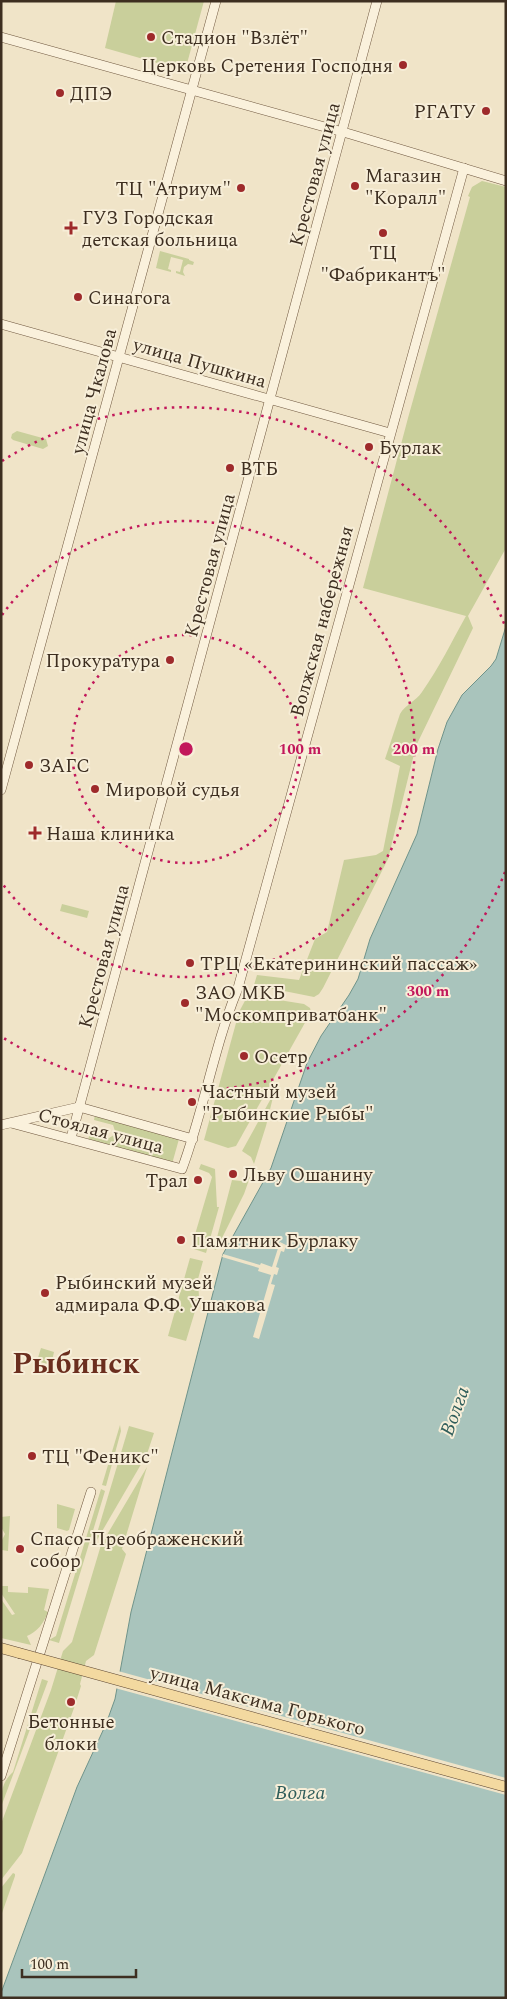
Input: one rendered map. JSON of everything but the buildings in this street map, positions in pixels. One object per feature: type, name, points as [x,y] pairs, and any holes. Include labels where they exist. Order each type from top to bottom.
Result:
[{"type":"main road","name":"улица Максима Горького","points":[[1,1648],[506,1786]]},
{"type":"street","name":"улица Чкалова","points":[[1,790],[216,1]]},
{"type":"street","name":"Крестовая улица","points":[[70,1138],[377,1]]},
{"type":"street","points":[[1,37],[343,132],[506,181]]},
{"type":"street","name":"Волжская набережная","points":[[182,1169],[193,1139],[275,856],[464,168]]},
{"type":"street","name":"улица Пушкина","points":[[1,324],[271,398],[390,433]]},
{"type":"street","name":"Стоялая улица","points":[[1,1126],[79,1107],[193,1139]]},
{"type":"street","name":"Стоялая улица","points":[[12,1123],[182,1169]]},
{"type":"street","points":[[1,1776],[91,1492]]},
{"type":"green space","name":"Стадион \"Взлёт\"","points":[[116,1],[204,1],[185,71],[105,48]]},
{"type":"green space","points":[[482,181],[506,187],[506,548],[468,616],[473,628],[416,746],[388,859],[323,988],[314,997],[254,985],[257,975],[299,980],[315,939],[327,932],[344,860],[376,855],[383,851],[400,766],[385,759],[400,714],[420,695],[440,664],[466,616],[363,588],[470,197],[468,196],[472,187]]},
{"type":"green space","points":[[160,251],[189,259],[194,262],[193,265],[188,264],[184,267],[183,272],[185,276],[176,273],[176,271],[180,272],[183,260],[171,257],[168,269],[171,272],[156,268]]},
{"type":"green space","points":[[17,431],[46,439],[48,446],[43,449],[13,440],[11,438],[12,434]]},
{"type":"green space","points":[[62,904],[89,911],[87,918],[60,911]]},
{"type":"green space","points":[[248,995],[304,1004],[310,1008],[311,1012],[236,1146],[228,1148],[204,1140],[239,1012]]},
{"type":"green space","points":[[274,1093],[254,1164],[251,1157],[242,1151]]},
{"type":"green space","points":[[95,1115],[179,1139],[172,1164],[88,1140],[90,1133],[109,1138],[114,1135],[113,1125],[94,1120]]},
{"type":"green space","points":[[201,1164],[215,1169],[217,1207],[219,1207],[206,1253],[191,1248],[212,1177],[209,1173],[199,1169]]},
{"type":"green space","points":[[250,1177],[244,1194],[216,1250],[214,1249],[232,1180],[241,1181]]},
{"type":"green space","points":[[190,1258],[203,1261],[198,1279],[199,1298],[186,1341],[168,1336]]},
{"type":"green space","points":[[41,1348],[54,1352],[51,1365],[37,1361]]},
{"type":"green space","points":[[120,1425],[121,1431],[106,1486],[102,1485]]},
{"type":"green space","points":[[129,1426],[154,1433],[147,1454],[97,1540],[95,1540]]},
{"type":"green space","points":[[147,1467],[122,1549],[126,1554],[94,1655],[86,1661],[74,1708],[22,1853],[1,1880],[1,1824],[51,1690],[63,1651],[72,1642],[101,1545]]},
{"type":"green space","points":[[101,1489],[105,1491],[59,1643],[49,1640],[56,1636]]},
{"type":"green space","points":[[57,1504],[75,1509],[69,1530],[67,1531],[57,1528]]},
{"type":"green space","points":[[10,1516],[8,1551],[2,1550],[1,1555],[1,1542],[5,1534],[1,1527],[1,1517]]},
{"type":"green space","points":[[1,1586],[8,1586],[8,1592],[28,1593],[28,1587],[49,1589],[44,1610],[48,1612],[37,1630],[27,1636],[31,1645],[1,1638],[1,1599],[12,1615],[15,1614],[1,1593]]},
{"type":"green space","points":[[42,1679],[48,1681],[1,1807],[3,1788],[6,1780],[13,1772]]},
{"type":"green space","points":[[13,1873],[15,1876],[1,1916],[1,1888]]},
{"type":"water","name":"Волга","points":[[506,626],[506,1998],[1,1998],[1,1993],[77,1787],[106,1724],[115,1699],[131,1612],[223,1254],[271,1168],[307,1063],[321,1036],[358,979],[370,939],[417,834],[438,749],[447,722],[462,695],[496,659]]},
{"type":"pier","points":[[280,1242],[286,1245],[284,1252],[281,1251],[276,1267],[279,1268],[277,1275],[274,1274],[271,1284],[275,1285],[259,1339],[253,1337],[271,1275],[258,1271],[259,1268],[222,1257],[223,1254],[272,1267]]},
{"type":"pier","points":[[118,1671],[506,1778],[506,1795],[115,1688]]},
{"type":"place","name":"Стадион \"Взлёт\"","points":[[151,37]]},
{"type":"place","name":"Церковь Сретения Господня","points":[[403,65]]},
{"type":"place","name":"ДПЭ","points":[[60,93]]},
{"type":"place","name":"РГАТУ","points":[[486,111]]},
{"type":"place","name":"Магазин \"Коралл\"","points":[[355,186]]},
{"type":"place","name":"ТЦ \"Атриум\"","points":[[241,188]]},
{"type":"place","name":"ГУЗ Городская детская больница","points":[[71,228]]},
{"type":"place","name":"ТЦ \"Фабрикантъ\"","points":[[383,233]]},
{"type":"place","name":"Синагога","points":[[78,297]]},
{"type":"place","name":"Бурлак","points":[[369,447]]},
{"type":"place","name":"ВТБ","points":[[230,468]]},
{"type":"place","name":"Прокуратура","points":[[170,660]]},
{"type":"place","name":"ЗАГС","points":[[29,765]]},
{"type":"place","name":"Мировой судья","points":[[95,789]]},
{"type":"place","name":"Наша клиника","points":[[35,833]]},
{"type":"place","name":"ТРЦ «Екатерининский пассаж»","points":[[190,963]]},
{"type":"place","name":"ЗАО МКБ \"Москомприватбанк\"","points":[[185,1003]]},
{"type":"place","name":"Осетр","points":[[244,1056]]},
{"type":"place","name":"Частный музей \"Рыбинские Рыбы\"","points":[[192,1102]]},
{"type":"place","name":"Льву Ошанину","points":[[233,1174]]},
{"type":"place","name":"Трал","points":[[198,1180]]},
{"type":"place","name":"Памятник Бурлаку","points":[[181,1240]]},
{"type":"place","name":"Рыбинский музей адмирала Ф.Ф. Ушакова","points":[[45,1293]]},
{"type":"place","name":"ТЦ \"Феникс\"","points":[[32,1456]]},
{"type":"place","name":"Спасо-Преображенский собор","points":[[20,1549]]},
{"type":"place","name":"Бетонные блоки","points":[[71,1702]]},
{"type":"district","name":"Рыбинск","points":[[76,1363]]}]
